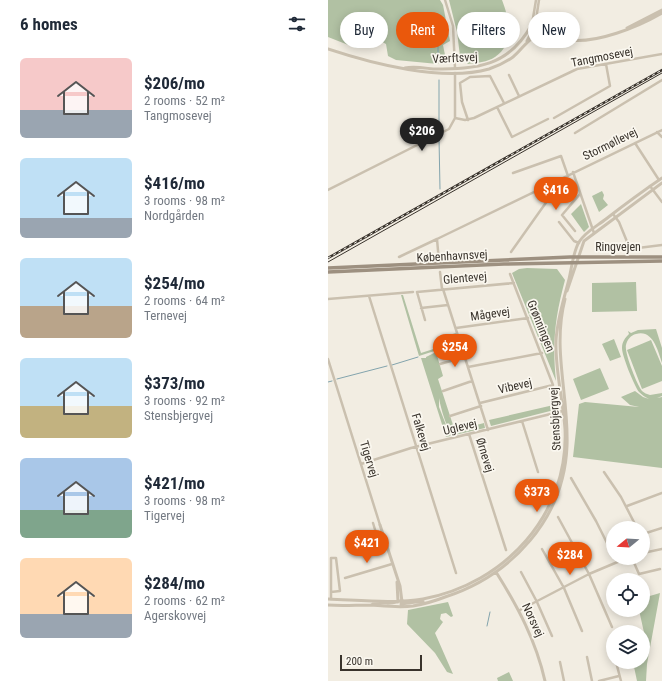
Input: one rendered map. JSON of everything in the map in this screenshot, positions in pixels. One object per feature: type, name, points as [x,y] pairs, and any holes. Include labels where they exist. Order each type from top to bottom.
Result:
[{"type":"main road","name":"Ringvejen","points":[[576,257],[662,257]]},
{"type":"main road","name":"Københavnsvej","points":[[328,268],[576,257]]},
{"type":"main road","name":"Ringvejen","points":[[575,262],[662,261]]},
{"type":"main road","name":"Københavnsvej","points":[[328,272],[575,262]]},
{"type":"street","points":[[328,190],[446,132],[454,123],[455,70],[453,26],[445,0]]},
{"type":"street","points":[[535,12],[536,0]]},
{"type":"street","points":[[536,12],[539,0]]},
{"type":"street","name":"Værftsvej","points":[[580,40],[595,38],[624,30],[662,12]]},
{"type":"street","name":"Værftsvej","points":[[328,49],[364,60],[426,72],[455,70],[474,68],[498,61],[517,47],[528,32]]},
{"type":"street","name":"Værftsvej","points":[[455,70],[488,69],[499,65],[514,56],[526,43],[528,38]]},
{"type":"street","name":"Tangmosevej","points":[[468,120],[577,69],[662,54]]},
{"type":"street","points":[[554,118],[610,86],[606,64]]},
{"type":"street","points":[[509,75],[519,96]]},
{"type":"street","points":[[455,118],[468,120],[462,102],[460,84],[470,77],[490,76],[504,103]]},
{"type":"street","points":[[575,133],[662,80]]},
{"type":"street","points":[[497,107],[511,136],[513,137],[548,119]]},
{"type":"street","name":"Stormøllevej","points":[[399,257],[562,180],[573,172],[662,130]]},
{"type":"street","points":[[657,132],[662,137]]},
{"type":"street","points":[[635,143],[661,180]]},
{"type":"street","points":[[513,173],[561,156],[568,176]]},
{"type":"street","points":[[573,172],[593,231]]},
{"type":"street","points":[[511,252],[562,180]]},
{"type":"street","points":[[576,257],[579,243],[650,186],[661,180]]},
{"type":"street","points":[[614,215],[652,190],[661,180]]},
{"type":"street","points":[[553,184],[557,188]]},
{"type":"street","points":[[650,186],[662,202]]},
{"type":"street","points":[[575,231],[562,214],[580,194]]},
{"type":"street","points":[[614,215],[630,249],[662,245]]},
{"type":"street","points":[[559,222],[574,241],[579,243]]},
{"type":"street","points":[[576,257],[584,241],[593,231]]},
{"type":"street","points":[[437,239],[439,262]]},
{"type":"street","name":"Stensbjergvej","points":[[329,599],[422,604],[459,592],[496,571],[529,542],[553,503],[565,462],[567,429],[560,361],[560,320],[576,257]]},
{"type":"street","points":[[436,275],[440,274],[442,289],[456,328],[488,430]]},
{"type":"street","name":"Grønningen","points":[[510,274],[542,353],[553,385]]},
{"type":"street","name":"Glentevej","points":[[421,308],[417,292],[514,283]]},
{"type":"street","points":[[328,300],[413,292]]},
{"type":"street","name":"Falkevej","points":[[369,296],[456,573]]},
{"type":"street","points":[[425,320],[421,308],[448,304]]},
{"type":"street","name":"Mågevej","points":[[456,328],[528,318]]},
{"type":"street","points":[[468,367],[542,353]]},
{"type":"street","points":[[440,364],[465,357]]},
{"type":"street","name":"Tigervej","points":[[328,359],[397,578],[402,603]]},
{"type":"street","points":[[443,391],[473,381]]},
{"type":"street","name":"Vibevej","points":[[450,416],[480,404],[553,385]]},
{"type":"street","name":"Uglevej","points":[[360,464],[416,447],[564,411]]},
{"type":"street","points":[[522,421],[538,472]]},
{"type":"street","name":"Ørnevej","points":[[469,434],[506,550]]},
{"type":"street","points":[[604,472],[627,506],[634,521]]},
{"type":"street","points":[[571,478],[606,541]]},
{"type":"street","points":[[627,506],[662,493]]},
{"type":"street","points":[[558,517],[590,574],[611,625]]},
{"type":"street","points":[[373,523],[381,549],[387,547]]},
{"type":"street","points":[[650,532],[662,528]]},
{"type":"street","points":[[650,551],[662,548]]},
{"type":"street","points":[[542,549],[564,588],[582,631]]},
{"type":"street","points":[[329,599],[331,558],[336,558],[340,592],[330,592]]},
{"type":"street","points":[[346,578],[392,564]]},
{"type":"street","points":[[520,610],[610,565]]},
{"type":"street","points":[[635,565],[639,574],[660,569]]},
{"type":"street","name":"Stensbjergvej","points":[[328,605],[402,603],[431,597],[463,587],[496,571]]},
{"type":"street","name":"Norsvej","points":[[496,571],[520,610],[536,650],[546,681]]},
{"type":"street","points":[[521,572],[538,602],[552,636]]},
{"type":"street","name":"Tigervej","points":[[397,578],[398,603]]},
{"type":"street","points":[[587,657],[592,681]]},
{"type":"street","points":[[560,662],[564,681]]},
{"type":"street","points":[[618,669],[621,681]]},
{"type":"street","points":[[599,681],[620,676]]},
{"type":"green space","points":[[328,0],[440,0],[443,5],[444,12],[396,12],[396,48],[444,48],[445,55],[438,64],[396,60],[388,56],[387,48],[388,48],[388,12],[340,12],[340,42],[328,37]]},
{"type":"green space","points":[[449,0],[502,0],[506,12],[457,12],[457,32]]},
{"type":"green space","points":[[459,48],[504,48],[495,57],[482,62],[468,64],[460,56]]},
{"type":"green space","points":[[602,191],[604,195],[603,199],[608,205],[599,212],[592,196]]},
{"type":"green space","points":[[581,204],[589,227],[584,232],[571,214]]},
{"type":"green space","points":[[519,269],[557,269],[565,280],[555,330],[554,354],[556,381],[512,273]]},
{"type":"green space","points":[[636,282],[637,311],[592,312],[592,283]]},
{"type":"green space","points":[[401,295],[403,295],[421,353],[452,343],[449,335],[456,333],[459,343],[419,356]]},
{"type":"green space","points":[[656,329],[662,348],[662,363],[654,342],[647,335],[642,333],[632,335],[627,341],[626,349],[631,368],[642,391],[650,395],[662,393],[662,396],[657,398],[662,397],[662,468],[573,457],[579,404],[585,402],[639,407],[630,405],[621,397],[635,391],[643,397],[649,399],[639,392],[634,383],[624,357],[622,346],[624,340],[629,334],[628,331],[631,333],[638,330]]},
{"type":"green space","points":[[614,339],[621,357],[610,361],[602,344]]},
{"type":"green space","points":[[651,340],[662,366],[662,381],[642,389],[627,350]]},
{"type":"green space","points":[[436,352],[443,376],[438,379],[454,428],[449,428],[447,426],[439,398],[439,407],[448,430],[454,431],[484,423],[485,428],[446,437],[421,358],[426,358]]},
{"type":"green space","points":[[600,368],[609,389],[581,400],[573,379]]},
{"type":"green space","points":[[558,404],[558,409],[491,426],[489,420]]},
{"type":"green space","points":[[660,593],[650,648],[650,625],[642,625],[641,617],[650,617],[650,596]]},
{"type":"green space","points":[[448,602],[453,616],[451,617],[446,613],[441,614],[440,619],[443,622],[435,633],[453,674],[447,672],[435,653],[407,624],[408,610]]},
{"type":"green space","points":[[634,669],[647,669],[646,681],[637,681]]},
{"type":"green space","points":[[509,672],[513,681],[498,681],[497,678]]},
{"type":"waterway","points":[[438,48],[438,61]]},
{"type":"waterway","points":[[439,80],[439,131]]},
{"type":"waterway","points":[[439,138],[440,189]]},
{"type":"waterway","points":[[392,365],[418,357]]},
{"type":"waterway","points":[[337,379],[387,366]]},
{"type":"waterway","points":[[328,382],[332,381]]},
{"type":"waterway","points":[[487,626],[490,612]]},
{"type":"tram line","points":[[328,262],[662,73]]},
{"type":"railway","points":[[328,258],[662,70]]}]
